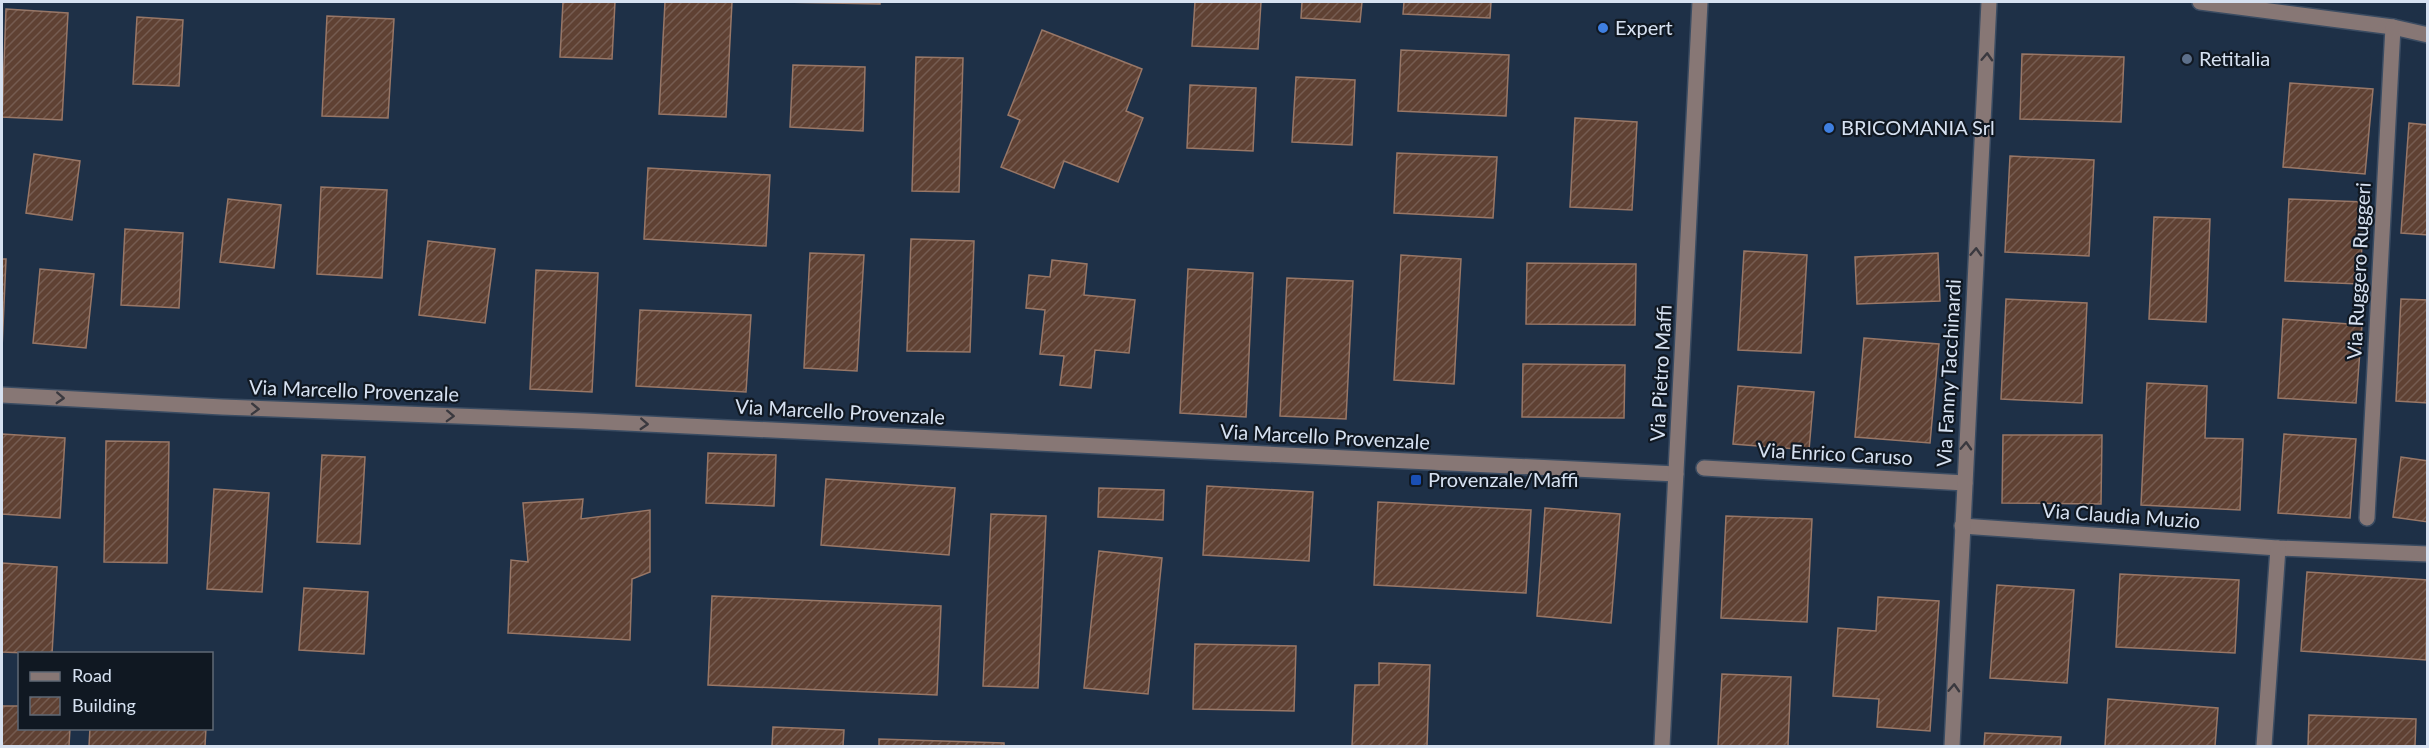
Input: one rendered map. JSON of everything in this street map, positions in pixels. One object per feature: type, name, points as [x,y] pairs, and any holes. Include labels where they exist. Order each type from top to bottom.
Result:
[{"type":"street","name":"Via Pietro Maffi","points":[[1662,747],[1700,2]]},
{"type":"street","name":"Via Fanny Tacchinardi","points":[[1952,747],[1989,2]]},
{"type":"street","points":[[2200,2],[2393,27],[2427,35]]},
{"type":"street","name":"Via Ruggero Ruggeri","points":[[2367,518],[2393,27]]},
{"type":"street","name":"Via Marcello Provenzale","points":[[2,395],[222,407],[585,420],[1676,474]]},
{"type":"street","name":"Via Enrico Caruso","points":[[1704,468],[1965,483]]},
{"type":"street","name":"Via Claudia Muzio","points":[[1962,526],[2278,548],[2427,554]]},
{"type":"street","points":[[2264,747],[2278,548]]},
{"type":"building","points":[[563,2],[615,2],[612,59],[560,57]]},
{"type":"building","points":[[665,2],[732,2],[726,117],[659,114]]},
{"type":"building","points":[[781,2],[880,2],[880,4]]},
{"type":"building","points":[[1195,2],[1261,2],[1258,49],[1192,46]]},
{"type":"building","points":[[1302,2],[1362,2],[1360,22],[1301,18]]},
{"type":"building","points":[[1404,2],[1491,2],[1490,18],[1403,14]]},
{"type":"building","points":[[6,9],[68,13],[62,120],[2,117]]},
{"type":"building","points":[[327,16],[394,19],[388,118],[322,116]]},
{"type":"building","points":[[137,17],[183,20],[179,86],[133,84]]},
{"type":"building","points":[[1042,30],[1142,69],[1126,111],[1143,118],[1118,182],[1064,161],[1054,188],[1001,167],[1020,120],[1008,115]]},
{"type":"building","points":[[1401,50],[1509,55],[1506,116],[1398,111]]},
{"type":"building","points":[[2022,54],[2124,57],[2121,122],[2020,119]]},
{"type":"building","points":[[916,57],[963,58],[959,192],[912,191]]},
{"type":"building","points":[[793,65],[865,67],[863,131],[790,127]]},
{"type":"building","points":[[1296,77],[1355,80],[1352,145],[1292,142]]},
{"type":"building","points":[[2290,83],[2373,89],[2365,174],[2283,167]]},
{"type":"building","points":[[1190,85],[1256,88],[1253,151],[1187,148]]},
{"type":"building","points":[[1575,118],[1637,122],[1632,210],[1570,207]]},
{"type":"building","points":[[2409,123],[2428,125],[2428,235],[2401,233]]},
{"type":"building","points":[[1397,153],[1497,157],[1493,218],[1394,213]]},
{"type":"building","points":[[34,154],[80,161],[72,220],[26,213]]},
{"type":"building","points":[[2010,156],[2094,160],[2089,256],[2005,252]]},
{"type":"building","points":[[648,168],[770,175],[766,246],[644,239]]},
{"type":"building","points":[[321,187],[387,190],[382,278],[317,274]]},
{"type":"building","points":[[228,199],[281,205],[274,268],[220,262]]},
{"type":"building","points":[[2289,199],[2364,202],[2360,284],[2285,281]]},
{"type":"building","points":[[2154,217],[2210,219],[2206,322],[2149,319]]},
{"type":"building","points":[[125,229],[183,233],[179,308],[121,305]]},
{"type":"building","points":[[911,239],[974,241],[970,352],[907,351]]},
{"type":"building","points":[[428,241],[495,249],[485,323],[419,315]]},
{"type":"building","points":[[1744,251],[1807,255],[1801,353],[1738,350]]},
{"type":"building","points":[[810,253],[864,255],[857,371],[804,368]]},
{"type":"building","points":[[1938,253],[1940,301],[1857,304],[1855,257]]},
{"type":"building","points":[[1401,255],[1461,259],[1454,384],[1394,380]]},
{"type":"building","points":[[2,259],[6,259],[2,349]]},
{"type":"building","points":[[1052,260],[1087,264],[1084,295],[1135,300],[1129,353],[1095,350],[1091,388],[1060,385],[1064,356],[1040,354],[1045,310],[1026,308],[1029,275],[1050,277]]},
{"type":"building","points":[[1527,263],[1636,264],[1635,325],[1526,324]]},
{"type":"building","points":[[40,269],[94,274],[86,348],[33,343]]},
{"type":"building","points":[[1188,269],[1253,273],[1246,417],[1180,413]]},
{"type":"building","points":[[536,270],[598,273],[592,392],[530,389]]},
{"type":"building","points":[[1287,278],[1353,281],[1346,419],[1280,416]]},
{"type":"building","points":[[2006,299],[2087,303],[2082,403],[2001,399]]},
{"type":"building","points":[[2401,299],[2428,300],[2428,403],[2396,401]]},
{"type":"building","points":[[640,310],[751,315],[746,392],[636,386]]},
{"type":"building","points":[[2283,319],[2362,325],[2356,403],[2278,398]]},
{"type":"building","points":[[1864,338],[1939,344],[1930,443],[1855,437]]},
{"type":"building","points":[[1523,364],[1625,365],[1624,418],[1522,417]]},
{"type":"building","points":[[2147,383],[2207,386],[2205,438],[2243,439],[2240,510],[2141,505]]},
{"type":"building","points":[[1738,386],[1814,392],[1809,450],[1733,444]]},
{"type":"building","points":[[2,434],[65,438],[60,518],[2,514]]},
{"type":"building","points":[[2284,434],[2356,439],[2350,518],[2278,513]]},
{"type":"building","points":[[2003,435],[2102,435],[2101,504],[2002,503]]},
{"type":"building","points":[[106,441],[169,442],[167,563],[104,562]]},
{"type":"building","points":[[708,453],[776,455],[774,506],[706,503]]},
{"type":"building","points":[[322,455],[365,457],[360,544],[317,542]]},
{"type":"building","points":[[2401,457],[2428,461],[2428,522],[2393,517]]},
{"type":"building","points":[[826,479],[955,488],[949,555],[821,545]]},
{"type":"building","points":[[1207,486],[1313,492],[1309,561],[1203,555]]},
{"type":"building","points":[[1099,488],[1164,490],[1163,520],[1098,517]]},
{"type":"building","points":[[214,489],[269,493],[262,592],[207,589]]},
{"type":"building","points":[[583,499],[581,519],[650,510],[650,572],[632,579],[630,640],[508,633],[511,560],[528,562],[523,503]]},
{"type":"building","points":[[1378,502],[1531,510],[1526,593],[1374,585]]},
{"type":"building","points":[[1545,508],[1620,514],[1611,623],[1537,616]]},
{"type":"building","points":[[991,514],[1046,516],[1038,688],[983,686]]},
{"type":"building","points":[[1726,516],[1812,519],[1807,622],[1721,618]]},
{"type":"building","points":[[1099,551],[1162,558],[1148,694],[1084,688]]},
{"type":"building","points":[[2,563],[57,567],[52,652],[2,652]]},
{"type":"building","points":[[2307,572],[2428,580],[2426,660],[2301,651]]},
{"type":"building","points":[[2120,574],[2239,580],[2235,653],[2116,647]]},
{"type":"building","points":[[1997,585],[2074,590],[2067,683],[1990,678]]},
{"type":"building","points":[[304,588],[368,592],[364,654],[299,650]]},
{"type":"building","points":[[712,596],[941,606],[937,695],[708,685]]},
{"type":"building","points":[[1878,597],[1939,601],[1930,731],[1877,727],[1879,699],[1833,696],[1838,628],[1876,631]]},
{"type":"building","points":[[1195,644],[1296,646],[1294,711],[1193,709]]},
{"type":"building","points":[[1379,663],[1430,665],[1427,746],[1352,746],[1355,685],[1379,685]]},
{"type":"building","points":[[1722,674],[1791,677],[1788,746],[1718,746]]},
{"type":"building","points":[[2108,699],[2218,708],[2215,746],[2105,746]]},
{"type":"building","points":[[2,706],[18,706],[18,730],[70,730],[69,746],[2,746]]},
{"type":"building","points":[[2309,715],[2416,719],[2415,746],[2308,746]]},
{"type":"building","points":[[773,727],[844,730],[843,746],[772,746]]},
{"type":"building","points":[[90,730],[206,730],[205,746],[89,746]]},
{"type":"building","points":[[1985,733],[2061,737],[2060,746],[1984,746]]},
{"type":"building","points":[[879,739],[1004,743],[1004,746],[879,746]]},
{"type":"place","name":"Expert","points":[[1603,28]]},
{"type":"place","name":"Retitalia","points":[[2187,59]]},
{"type":"place","name":"BRICOMANIA Srl","points":[[1829,128]]},
{"type":"place","name":"Provenzale/Maffi","points":[[1416,480]]}]
